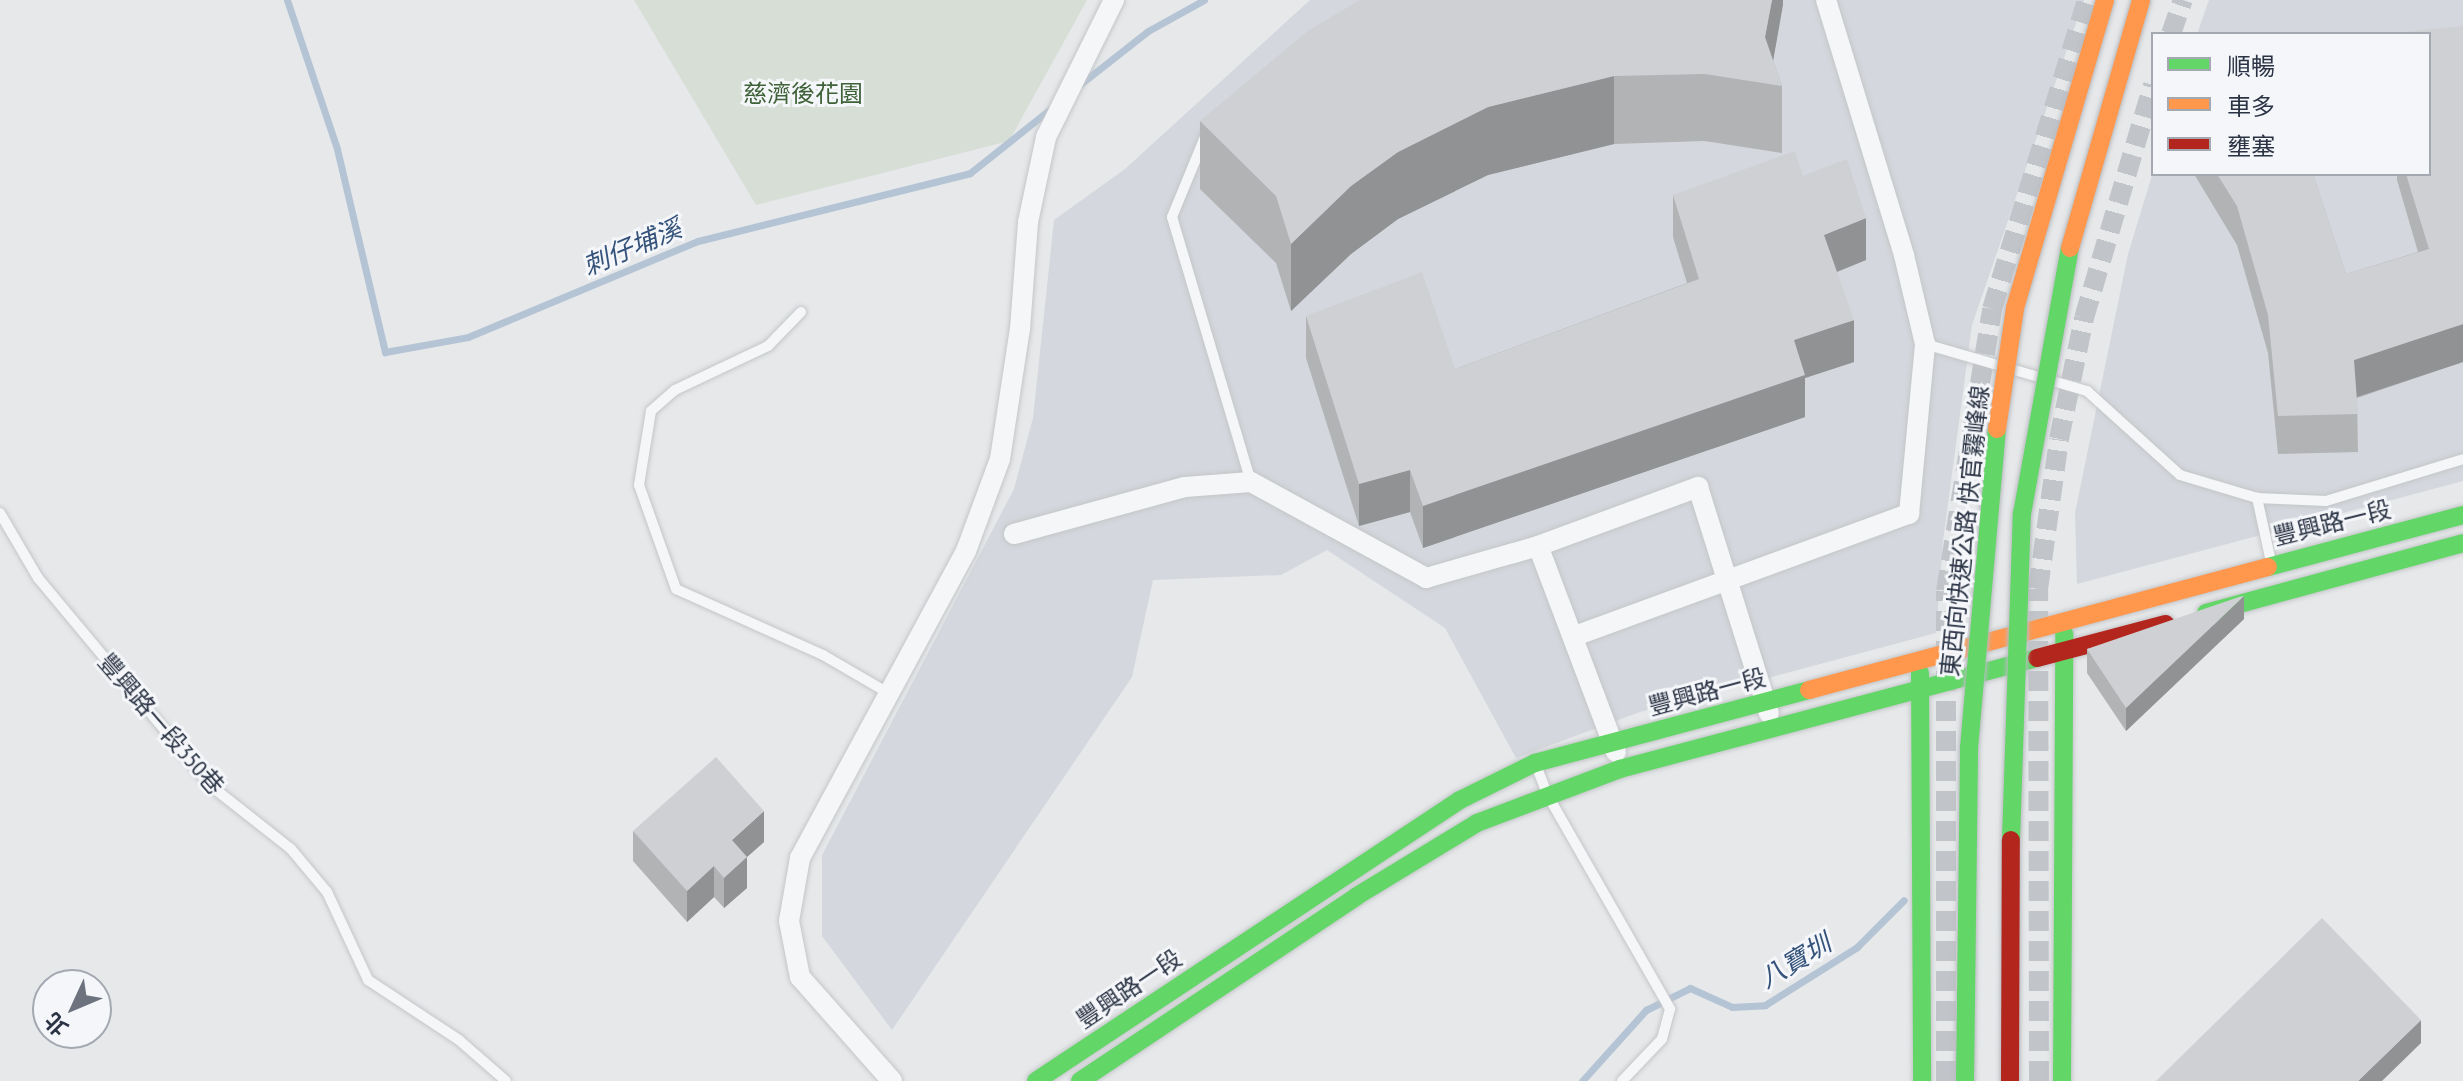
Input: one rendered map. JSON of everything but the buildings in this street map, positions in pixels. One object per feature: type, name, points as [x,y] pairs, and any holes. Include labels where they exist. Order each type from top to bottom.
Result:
[{"type":"main road","name":"東西向快速公路 快官霧峰線","points":[[1965,1081],[1969,748],[1996,435],[2015,308],[2105,0]]},
{"type":"main road","points":[[2010,1081],[2012,745],[2022,514],[2055,313],[2088,174],[2141,0]]},
{"type":"main road","name":"豐興路一段","points":[[1036,1081],[1346,871],[1460,800],[1535,763],[1918,657],[2064,625],[2271,563],[2463,515]]},
{"type":"main road","name":"豐興路一段","points":[[1080,1081],[1371,888],[1477,823],[1547,794],[1620,769],[2463,543]]},
{"type":"main road","points":[[2062,1081],[2064,625]]},
{"type":"main road","points":[[1918,657],[1922,689],[1917,790],[1922,1081]]},
{"type":"street","points":[[892,1081],[800,977],[789,921],[800,858],[891,695],[966,551],[1000,459],[1020,329],[1028,222],[1046,137],[1114,0]]},
{"type":"street","points":[[1575,636],[1909,514],[1925,344],[1904,255],[1826,0]]},
{"type":"street","points":[[1014,534],[1185,487],[1251,482],[1426,578],[1538,546],[1698,487],[1774,728]]},
{"type":"street","points":[[1538,546],[1575,636],[1620,769]]},
{"type":"lane","points":[[1217,115],[1192,157],[1172,217],[1251,482]]},
{"type":"lane","points":[[801,312],[768,346],[675,390],[651,411],[639,485],[676,589],[823,655],[891,695]]},
{"type":"lane","points":[[1925,344],[2087,391],[2180,475],[2257,498],[2326,501],[2463,459]]},
{"type":"lane","points":[[2257,498],[2277,594]]},
{"type":"lane","name":"豐興路一段350巷","points":[[0,513],[38,578],[211,786],[291,849],[327,892],[368,980],[459,1040],[506,1081]]},
{"type":"lane","points":[[1535,763],[1547,794],[1670,1009],[1662,1039],[1622,1081]]},
{"type":"shaded area","points":[[1310,0],[2084,0],[1972,325],[1943,541],[1936,633],[1640,712],[1516,758],[1445,628],[1327,550],[1281,575],[1153,580],[1132,677],[892,1030],[822,936],[822,855],[1014,489],[1033,418],[1054,220],[1125,169]]},
{"type":"shaded area","points":[[2209,0],[2463,0],[2463,481],[2077,584],[2075,513],[2128,254],[2152,176],[2431,176],[2431,32],[2198,32]]},
{"type":"green space","name":"慈濟後花園","points":[[634,0],[1087,0],[1009,141],[756,205]]},
{"type":"waterway","name":"刺仔埔溪","points":[[287,0],[337,149],[385,352],[468,337],[698,241],[970,173],[1053,107]]},
{"type":"waterway","name":"刺仔埔溪","points":[[1078,86],[1148,31],[1204,0]]},
{"type":"waterway","name":"八寶圳","points":[[1582,1081],[1646,1010],[1690,988],[1732,1007],[1765,1005],[1857,947],[1904,900]]},
{"type":"tunnel","points":[[1946,1081],[1946,591],[1992,309],[2087,0]]},
{"type":"tunnel","points":[[2172,32],[2183,0]]},
{"type":"tunnel","points":[[2039,1081],[2038,589],[2059,439],[2084,318],[2151,92]]},
{"type":"traffic: fast","points":[[2011,840],[2022,514],[2070,248]]},
{"type":"traffic: fast","points":[[1965,1081],[1969,748],[1997,429]]},
{"type":"traffic: fast","points":[[2268,567],[2463,515]]},
{"type":"traffic: fast","points":[[2206,613],[2463,543]]},
{"type":"traffic: fast","points":[[2062,1081],[2064,634]]},
{"type":"traffic: fast","points":[[1080,1081],[1357,896],[1477,823],[1620,769],[2037,658]]},
{"type":"traffic: fast","points":[[1920,673],[1922,1081]]},
{"type":"traffic: fast","points":[[1036,1081],[1460,800],[1535,763],[1809,690]]},
{"type":"traffic: slow","points":[[1997,429],[2015,308],[2105,0]]},
{"type":"traffic: slow","points":[[2070,248],[2141,0]]},
{"type":"traffic: slow","points":[[1809,690],[2268,567]]},
{"type":"traffic: jam","points":[[2037,658],[2166,624]]},
{"type":"traffic: jam","points":[[2010,1081],[2011,840]]}]
